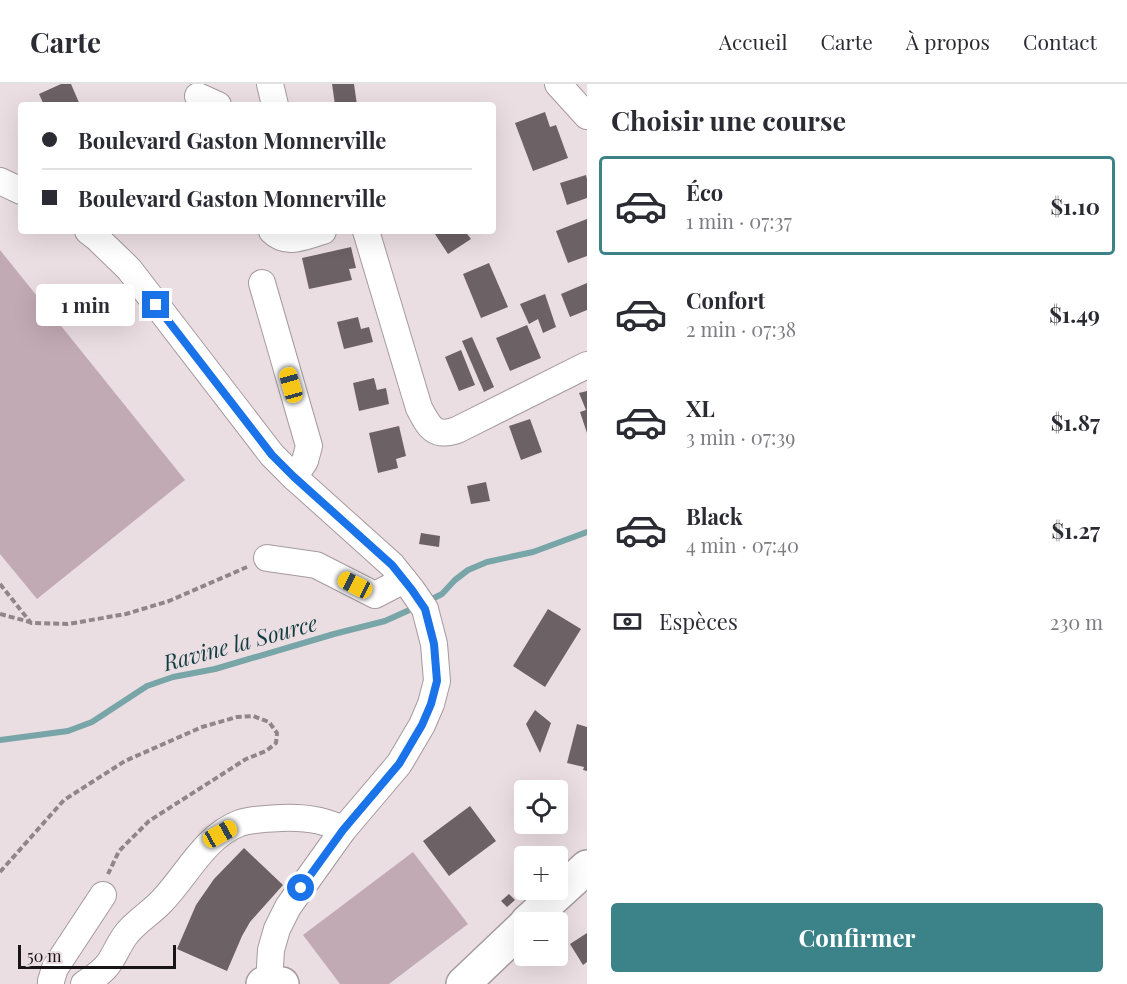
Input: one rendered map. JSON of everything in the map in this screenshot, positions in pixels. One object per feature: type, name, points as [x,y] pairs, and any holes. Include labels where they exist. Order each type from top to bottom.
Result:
[{"type":"main road","points":[[539,912],[587,867]]},
{"type":"main road","points":[[463,984],[514,935]]},
{"type":"street","points":[[270,84],[274,102]]},
{"type":"street","points":[[558,84],[587,116]]},
{"type":"street","points":[[0,181],[18,190]]},
{"type":"street","points":[[92,234],[129,269],[272,455],[392,565],[425,609],[434,644],[437,681],[422,725],[399,764],[343,830],[288,907],[277,929],[271,950],[271,983]]},
{"type":"street","points":[[275,234],[290,240],[312,234]]},
{"type":"street","points":[[367,234],[419,408],[435,431],[446,434],[457,430],[587,365]]},
{"type":"street","points":[[262,283],[309,446],[305,461],[294,477]]},
{"type":"street","points":[[267,558],[316,565],[375,595],[408,585]]},
{"type":"street","points":[[84,984],[108,964],[130,929],[162,902],[206,847],[220,834],[240,823],[302,817],[332,823],[343,830]]},
{"type":"street","points":[[51,984],[55,968],[103,895]]},
{"type":"path","points":[[0,614],[31,622],[68,624],[126,614],[169,601],[267,558]]},
{"type":"path","points":[[0,584],[31,622]]},
{"type":"path","points":[[0,872],[64,800],[124,761],[202,727],[237,717],[253,716],[269,722],[277,733],[276,743],[266,751],[246,759],[149,821],[119,851],[109,872],[103,895]]},
{"type":"shaded area","points":[[0,250],[185,480],[37,599],[0,554]]},
{"type":"shaded area","points":[[413,852],[468,924],[389,984],[340,984],[303,935]]},
{"type":"building","points":[[61,84],[71,84],[79,102],[43,102],[39,94]]},
{"type":"building","points":[[332,84],[354,84],[357,102],[335,102]]},
{"type":"building","points":[[545,112],[550,127],[556,125],[568,158],[533,171],[515,123]]},
{"type":"building","points":[[586,175],[587,198],[567,205],[560,183]]},
{"type":"building","points":[[587,219],[587,256],[568,263],[556,231]]},
{"type":"building","points":[[435,234],[467,234],[471,239],[448,254]]},
{"type":"building","points":[[351,247],[356,268],[349,269],[352,280],[309,289],[302,258]]},
{"type":"building","points":[[489,263],[508,307],[481,318],[463,274]]},
{"type":"building","points":[[587,283],[587,310],[570,317],[561,294]]},
{"type":"building","points":[[545,294],[556,327],[543,333],[538,319],[529,324],[520,304]]},
{"type":"building","points":[[358,317],[361,329],[369,327],[373,342],[344,349],[337,322]]},
{"type":"building","points":[[527,325],[541,358],[510,371],[496,338]]},
{"type":"building","points":[[472,337],[494,387],[484,392],[462,341]]},
{"type":"building","points":[[461,350],[475,385],[459,391],[445,357]]},
{"type":"building","points":[[374,378],[377,390],[386,388],[389,404],[359,411],[353,383]]},
{"type":"building","points":[[587,391],[587,433],[580,412],[586,410],[579,393]]},
{"type":"building","points":[[530,419],[542,452],[521,460],[509,426]]},
{"type":"building","points":[[399,426],[406,456],[396,459],[398,468],[378,473],[369,433]]},
{"type":"building","points":[[486,482],[490,501],[471,504],[467,486]]},
{"type":"building","points":[[421,533],[440,536],[439,547],[419,544]]},
{"type":"building","points":[[548,609],[581,629],[545,687],[513,666]]},
{"type":"building","points":[[535,710],[551,723],[540,753],[526,724]]},
{"type":"building","points":[[577,724],[587,727],[587,771],[583,770],[584,767],[567,763]]},
{"type":"building","points":[[470,806],[496,841],[449,876],[423,841]]},
{"type":"building","points":[[244,848],[283,885],[250,922],[227,971],[177,949],[196,905],[214,879]]},
{"type":"building","points":[[509,894],[515,900],[507,907],[501,901]]},
{"type":"building","points":[[587,933],[587,962],[583,965],[570,944]]},
{"type":"waterway","name":"Ravine la Source","points":[[428,601],[442,594],[468,570],[487,562],[533,552],[587,532]]},
{"type":"waterway","name":"Ravine la Source","points":[[0,740],[68,731],[92,722],[147,686],[173,677],[215,669],[385,621],[416,607]]},
{"type":"route","points":[[156,305],[272,455],[392,565],[425,609],[434,644],[437,681],[422,725],[399,764],[343,830],[301,888]]}]
